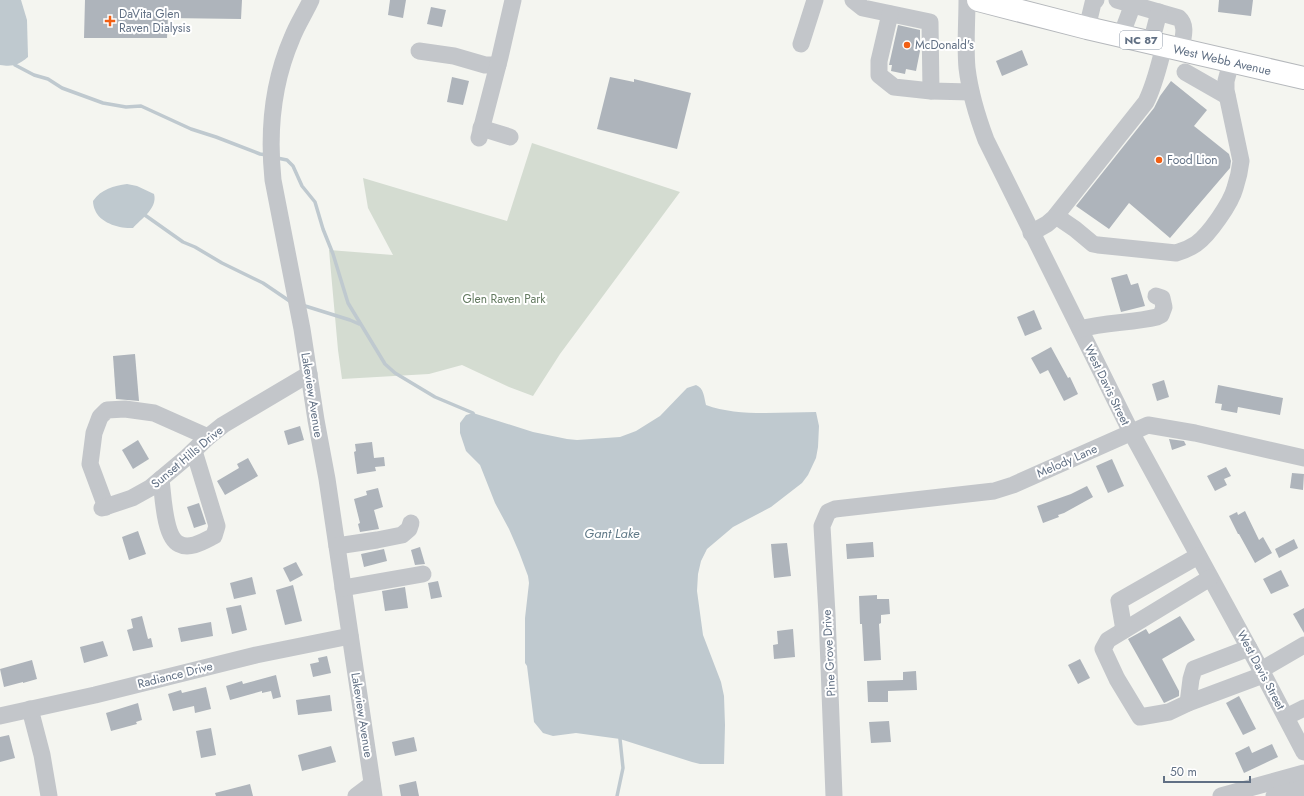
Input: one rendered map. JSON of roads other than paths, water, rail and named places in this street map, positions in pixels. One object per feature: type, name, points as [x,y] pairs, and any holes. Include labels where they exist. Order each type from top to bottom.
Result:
[{"type":"highway","name":"West Webb Avenue","points":[[978,0],[1087,28],[1304,78]]},
{"type":"street","name":"Lakeview Avenue","points":[[311,0],[292,39],[282,65],[274,102],[271,128],[271,159],[273,180],[302,329],[337,546],[373,790]]},
{"type":"street","points":[[510,137],[480,133],[513,0]]},
{"type":"street","points":[[800,44],[815,0]]},
{"type":"street","points":[[853,0],[863,8],[930,22],[930,91]]},
{"type":"street","name":"West Davis Street","points":[[967,0],[967,67],[970,92],[986,140],[1131,432],[1304,752]]},
{"type":"street","points":[[1087,28],[1093,3],[1096,0]]},
{"type":"street","points":[[1121,36],[1125,2],[1179,18],[1183,21],[1185,27],[1165,46]]},
{"type":"street","points":[[1031,233],[1047,224],[1056,216],[1146,102],[1152,90],[1165,46],[1159,12]]},
{"type":"street","points":[[890,14],[879,61],[879,75],[894,88],[970,92]]},
{"type":"street","points":[[419,51],[454,56],[485,65],[498,65]]},
{"type":"street","points":[[1056,216],[1093,244],[1176,253],[1183,252],[1196,244],[1228,205],[1235,190],[1240,172],[1241,161],[1227,96],[1226,82],[1231,62]]},
{"type":"street","points":[[1185,72],[1227,96]]},
{"type":"street","points":[[1080,329],[1096,325],[1114,324],[1157,317],[1161,315],[1164,306],[1162,298],[1156,296]]},
{"type":"street","name":"Sunset Hills Drive","points":[[208,437],[154,413],[125,409],[107,410],[100,417],[94,433],[90,464],[104,508],[132,498],[150,488],[223,425],[309,374]]},
{"type":"street","name":"Melody Lane","points":[[828,512],[835,509],[994,491],[1013,485],[1148,425],[1195,433],[1304,458]]},
{"type":"street","points":[[162,479],[164,505],[168,524],[171,536],[178,544],[186,546],[201,543],[214,536],[217,526],[194,451]]},
{"type":"street","name":"Pine Grove Drive","points":[[828,512],[822,526],[834,796]]},
{"type":"street","points":[[337,546],[402,535],[410,529],[411,523]]},
{"type":"street","points":[[1124,630],[1118,601],[1198,556]]},
{"type":"street","points":[[343,588],[423,574]]},
{"type":"street","points":[[1210,578],[1108,640],[1103,649],[1117,679],[1140,718],[1169,712],[1262,672],[1304,645]]},
{"type":"street","name":"Radiance Drive","points":[[0,716],[95,695],[256,655],[350,636]]},
{"type":"street","points":[[1188,703],[1191,679],[1194,669],[1249,648]]},
{"type":"street","points":[[1286,717],[1304,708]]},
{"type":"street","points":[[30,709],[42,755],[49,796]]},
{"type":"street","points":[[1220,796],[1304,772]]},
{"type":"street","points":[[1274,796],[1304,788]]},
{"type":"street","points":[[356,796],[373,790]]},
{"type":"water","points":[[0,0],[21,0],[27,20],[28,57],[18,64],[8,66],[0,65]]},
{"type":"water","points":[[127,184],[137,186],[154,194],[155,199],[151,209],[133,228],[117,226],[106,222],[98,215],[93,203],[96,197],[104,191],[113,187]]},
{"type":"water","name":"Gant Lake","points":[[696,385],[701,388],[706,405],[719,409],[746,412],[816,412],[819,426],[816,458],[808,475],[802,483],[771,507],[733,527],[707,549],[701,561],[698,574],[697,591],[703,635],[721,682],[724,696],[724,764],[700,764],[620,739],[576,733],[553,736],[543,733],[534,722],[527,666],[525,663],[525,618],[529,583],[528,576],[509,529],[495,503],[480,465],[466,451],[460,433],[460,423],[466,415],[473,413],[533,432],[567,439],[577,440],[620,437],[636,431],[660,416],[687,388]]},
{"type":"waterway","points":[[14,61],[15,65],[34,75],[48,79],[62,88],[103,103],[126,107],[141,106],[191,129],[260,154],[267,155]]},
{"type":"waterway","points":[[277,158],[287,160],[293,166],[302,186],[315,202],[348,303],[385,364],[395,373],[435,397],[473,413],[474,416]]},
{"type":"waterway","points":[[142,213],[183,242],[263,283],[291,302]]},
{"type":"waterway","points":[[302,305],[359,324]]},
{"type":"waterway","points":[[617,796],[623,768],[620,739],[622,736]]},
{"type":"place","name":"DaVita Glen Raven Dialysis","points":[[110,21]]},
{"type":"place","name":"McDonald's","points":[[907,45]]},
{"type":"place","name":"Food Lion","points":[[1159,160]]},
{"type":"park label","name":"Glen Raven Park","points":[[504,299]]}]
